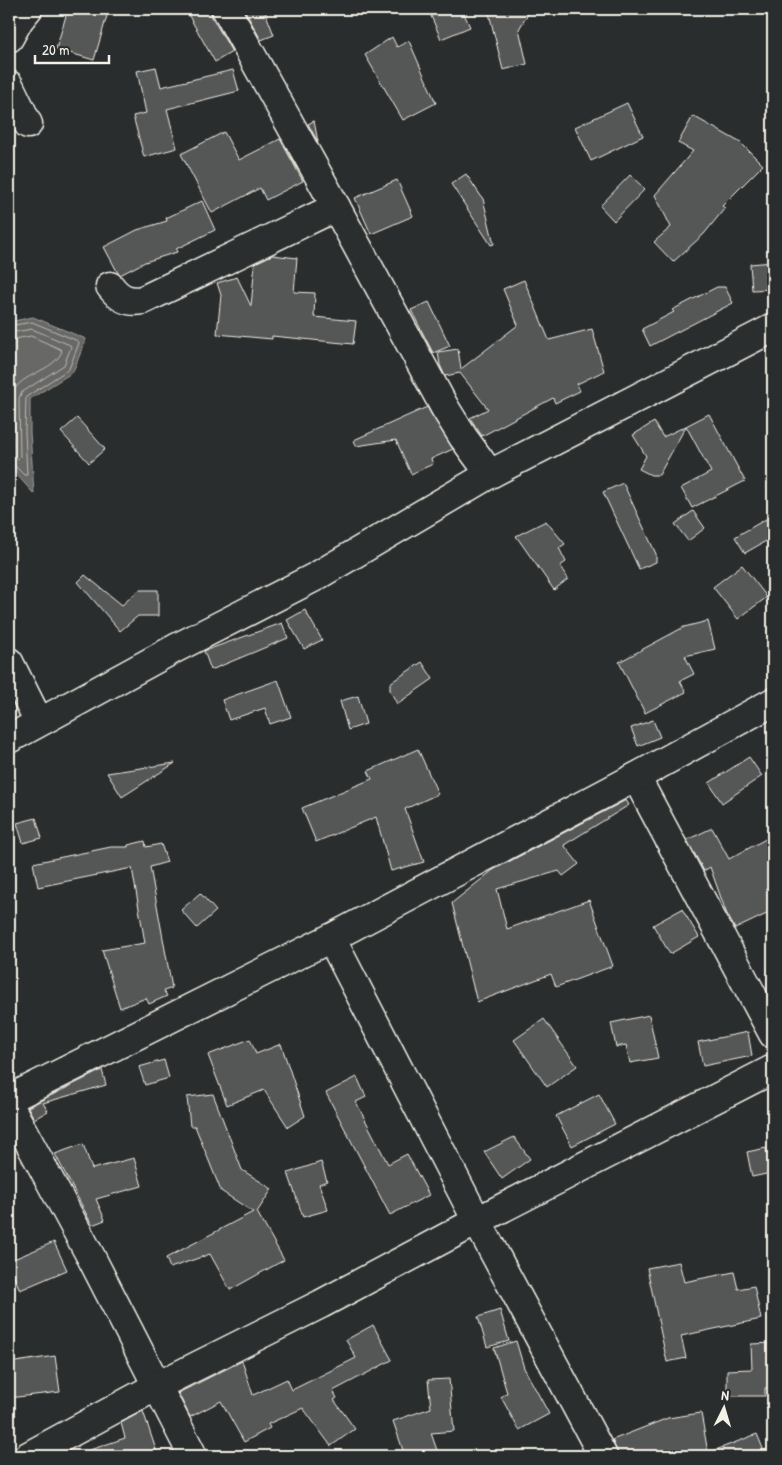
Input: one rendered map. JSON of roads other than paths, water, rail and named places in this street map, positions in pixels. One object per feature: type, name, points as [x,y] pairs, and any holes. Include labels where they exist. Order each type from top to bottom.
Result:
[{"type":"street","points":[[9,38],[28,9]]},
{"type":"street","points":[[226,9],[445,408],[490,474]]},
{"type":"street","points":[[9,85],[28,124]]},
{"type":"street","points":[[110,286],[122,298],[129,301],[143,300],[336,207]]},
{"type":"street","points":[[9,739],[176,648],[314,577],[490,474],[773,328]]},
{"type":"street","points":[[9,662],[39,722]]},
{"type":"street","points":[[9,1099],[331,938],[636,777],[773,702]]},
{"type":"street","points":[[636,777],[773,1034]]},
{"type":"street","points":[[331,938],[477,1221],[603,1456]]},
{"type":"street","points":[[28,1456],[157,1386],[321,1304],[477,1221],[773,1069]]},
{"type":"street","points":[[9,1105],[91,1257],[193,1456]]},
{"type":"water","points":[[33,317],[86,339],[73,372],[30,399],[34,494],[9,466],[9,322]]}]
